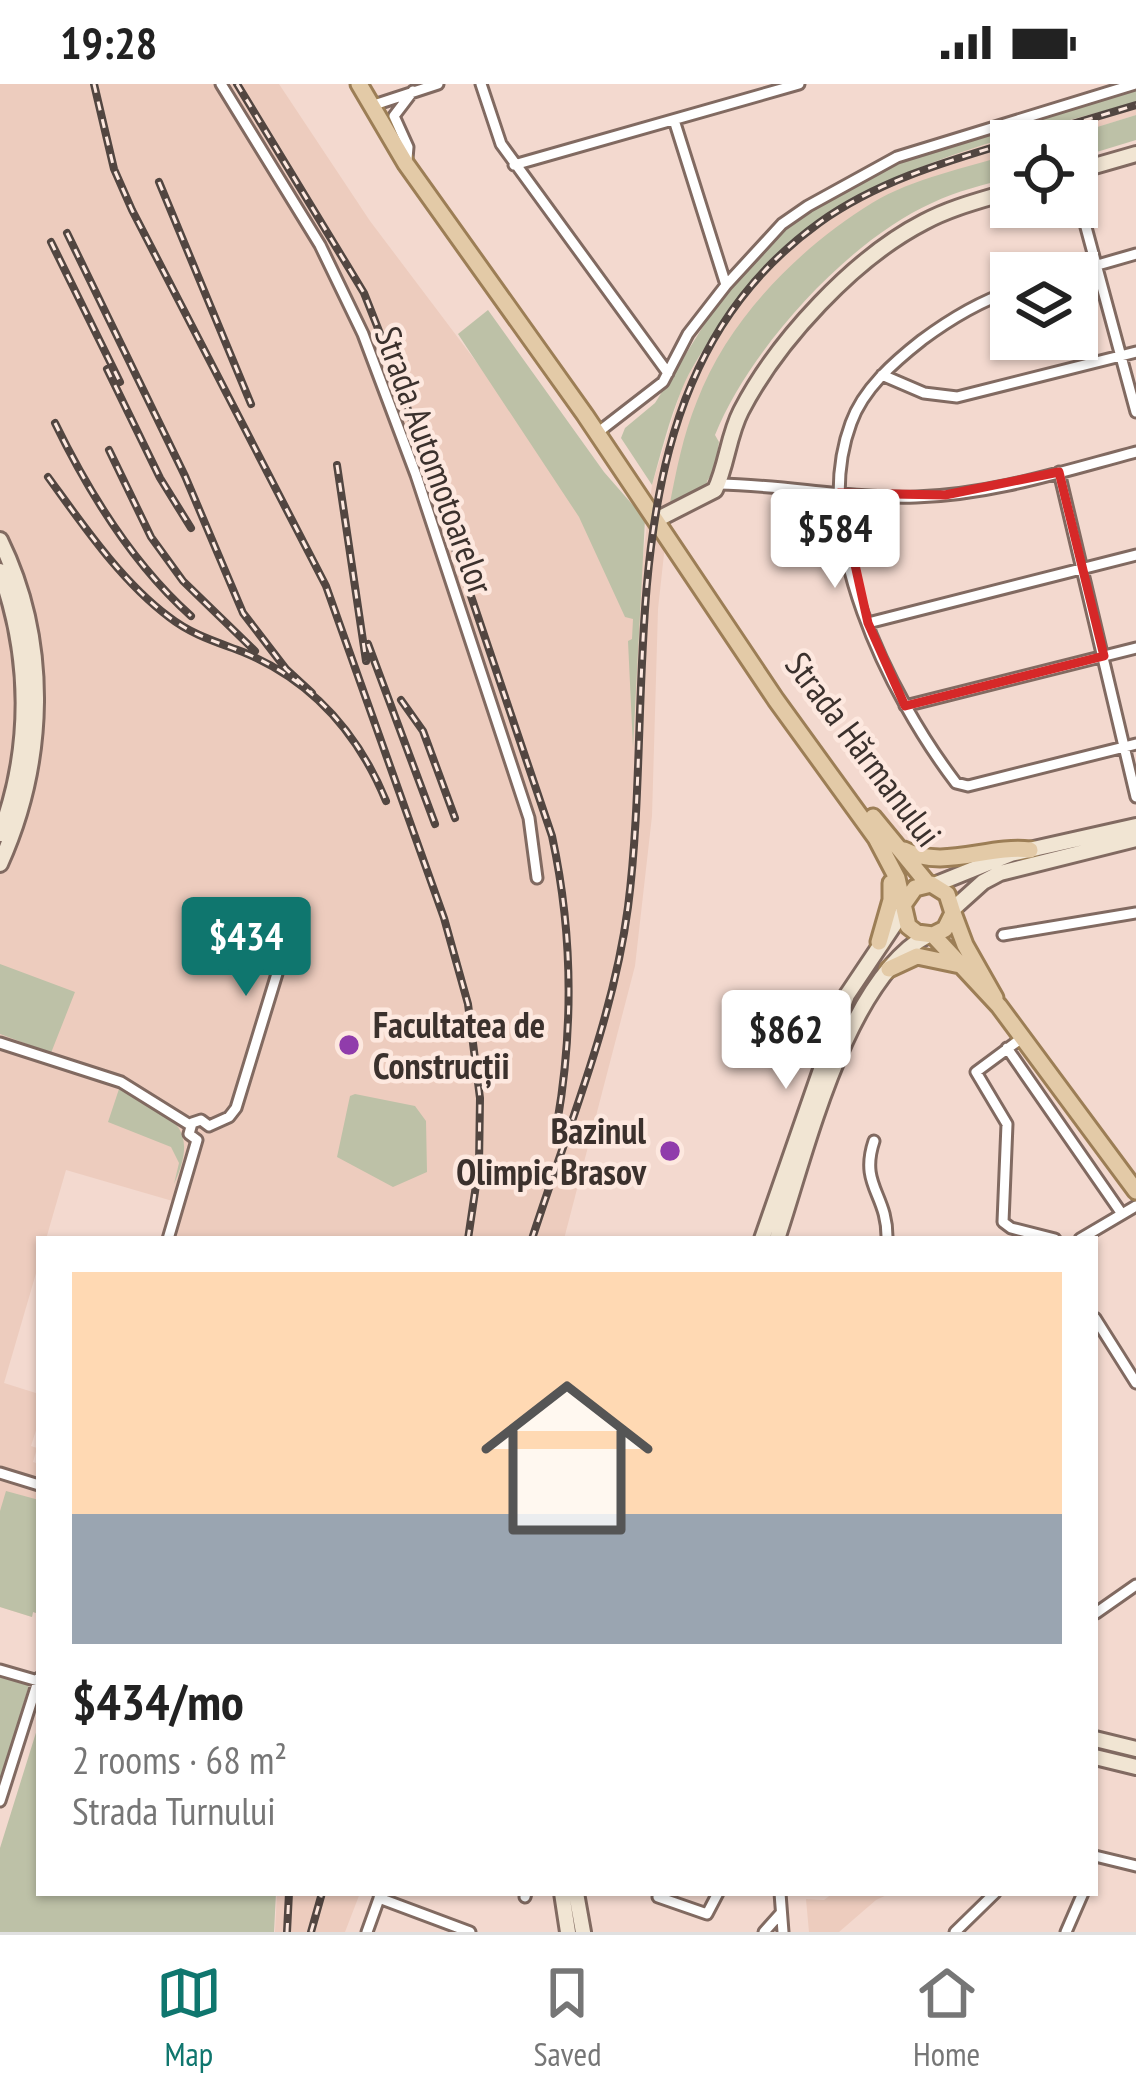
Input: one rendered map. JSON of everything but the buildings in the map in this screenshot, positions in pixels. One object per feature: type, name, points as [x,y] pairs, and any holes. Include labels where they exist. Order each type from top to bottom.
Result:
[{"type":"main road","name":"Strada Hărmanului","points":[[359,84],[406,164],[585,415],[890,862],[903,909]]},
{"type":"main road","points":[[1098,165],[1136,154]]},
{"type":"main road","points":[[662,517],[719,484],[732,431],[752,392],[778,353],[834,293],[868,260],[913,228],[990,198]]},
{"type":"main road","name":"Strada Hărmanului","points":[[585,415],[601,430],[891,841],[931,885]]},
{"type":"main road","points":[[0,540],[26,611],[36,704],[27,787],[0,864]]},
{"type":"main road","points":[[0,571],[20,645],[24,702],[15,785],[0,834]]},
{"type":"main road","points":[[763,1236],[833,1027],[909,892],[1030,850],[1136,826]]},
{"type":"main road","points":[[778,1236],[841,1052],[860,1012],[906,949],[945,928],[953,911],[997,874],[1136,839]]},
{"type":"main road","points":[[891,841],[926,858],[1030,850]]},
{"type":"main road","points":[[879,942],[891,900],[890,862]]},
{"type":"main road","points":[[931,885],[947,894],[964,945],[999,1006],[1136,1191]]},
{"type":"main road","points":[[903,909],[912,930],[930,935],[999,1006]]},
{"type":"main road","points":[[890,969],[917,956],[962,966]]},
{"type":"main road","points":[[1098,1740],[1136,1749]]},
{"type":"main road","points":[[1098,1758],[1136,1767]]},
{"type":"main road","points":[[562,1896],[568,1932]]},
{"type":"main road","points":[[577,1896],[583,1932]]},
{"type":"street","name":"Strada Automotoarelor","points":[[221,84],[320,245],[363,334],[416,475],[529,818],[537,878]]},
{"type":"street","points":[[371,106],[438,84]]},
{"type":"street","points":[[482,84],[501,144],[668,373]]},
{"type":"street","points":[[514,164],[800,84]]},
{"type":"street","points":[[601,430],[652,392],[726,284],[782,224],[897,157],[1135,84]]},
{"type":"street","points":[[406,164],[408,147],[394,116],[413,91]]},
{"type":"street","points":[[674,120],[726,284]]},
{"type":"street","points":[[1088,228],[1136,412]]},
{"type":"street","points":[[1099,265],[1136,254]]},
{"type":"street","points":[[990,299],[935,330],[883,375],[851,423],[839,493],[842,532],[868,623],[905,706],[959,785],[1131,745]]},
{"type":"street","points":[[883,375],[924,393],[957,397],[1136,352]]},
{"type":"street","points":[[719,484],[893,497],[959,494],[1136,452]]},
{"type":"street","points":[[1058,472],[1131,745],[1136,796]]},
{"type":"street","points":[[868,623],[1136,554]]},
{"type":"street","points":[[905,706],[1136,648]]},
{"type":"street","points":[[1004,935],[1136,913]]},
{"type":"street","points":[[209,1126],[229,1117],[236,1108],[283,954]]},
{"type":"street","points":[[1022,1038],[976,1072],[1007,1124],[1001,1217],[1011,1228],[1043,1236]]},
{"type":"street","points":[[0,1043],[121,1082],[190,1124]]},
{"type":"street","points":[[1007,1048],[1122,1214]]},
{"type":"street","points":[[190,1124],[198,1120],[209,1126]]},
{"type":"street","points":[[190,1124],[189,1134],[197,1141]]},
{"type":"street","points":[[169,1236],[197,1141],[208,1136],[209,1126]]},
{"type":"street","points":[[874,1141],[867,1168],[880,1197],[887,1236]]},
{"type":"street","points":[[1086,1236],[1136,1206]]},
{"type":"street","points":[[1098,1323],[1136,1383]]},
{"type":"street","points":[[0,1473],[36,1484]]},
{"type":"street","points":[[1098,1612],[1136,1585]]},
{"type":"street","points":[[0,1670],[36,1679]]},
{"type":"street","points":[[0,1801],[36,1689]]},
{"type":"street","points":[[1098,1857],[1136,1866]]},
{"type":"street","points":[[367,1932],[380,1896]]},
{"type":"street","points":[[382,1896],[470,1932]]},
{"type":"street","points":[[658,1898],[706,1914],[716,1896]]},
{"type":"street","points":[[780,1896],[783,1932]]},
{"type":"street","points":[[955,1932],[991,1896]]},
{"type":"street","points":[[1066,1932],[1082,1896]]},
{"type":"street","points":[[764,1932],[781,1912]]},
{"type":"highlighted area","points":[[1059,472],[1104,656],[905,706],[868,623],[839,493],[945,495]]},
{"type":"shaded area","points":[[0,84],[279,84],[370,221],[502,396],[612,561],[636,612],[652,485],[683,384],[740,290],[814,221],[883,181],[990,143],[990,164],[811,249],[669,508],[658,609],[652,816],[635,966],[565,1236],[167,1236],[176,1202],[66,1170],[47,1236],[36,1236],[36,1273],[4,1383],[36,1393],[31,1446],[36,1448],[36,1613],[32,1617],[0,1607]]},
{"type":"shaded area","points":[[1136,102],[1136,115],[1098,127],[1098,120],[1072,120]]},
{"type":"shaded area","points":[[277,1896],[359,1896],[345,1932],[275,1932]]},
{"type":"shaded area","points":[[829,1896],[885,1896],[839,1932],[809,1932],[806,1899]]},
{"type":"green space","points":[[1136,88],[1136,102],[1072,120],[1030,120]]},
{"type":"green space","points":[[1136,115],[1136,140],[1098,152],[1098,127]]},
{"type":"green space","points":[[990,132],[990,144],[900,176],[846,203],[797,238],[753,280],[714,333],[682,389],[652,485],[621,438],[625,428],[655,403],[736,274],[782,226],[885,164]]},
{"type":"green space","points":[[990,160],[990,183],[951,195],[900,220],[867,243],[804,301],[751,368],[731,402],[715,435],[719,442],[709,487],[669,508],[697,401],[710,371],[747,314],[818,241],[872,203],[922,180]]},
{"type":"green space","points":[[488,310],[604,472],[645,519],[633,748],[628,641],[633,619],[625,617],[579,517],[458,334]]},
{"type":"green space","points":[[0,964],[75,992],[51,1053],[0,1034]]},
{"type":"green space","points":[[119,1089],[165,1114],[182,1134],[182,1163],[174,1184],[179,1163],[171,1147],[108,1122]]},
{"type":"green space","points":[[350,1096],[415,1106],[426,1121],[427,1172],[393,1187],[337,1157]]},
{"type":"green space","points":[[6,1491],[36,1499],[36,1613],[32,1617],[0,1607],[0,1511]]},
{"type":"green space","points":[[0,1677],[29,1685],[0,1782]]},
{"type":"green space","points":[[36,1733],[36,1896],[276,1896],[274,1932],[0,1932],[0,1848]]},
{"type":"railway","points":[[94,84],[114,169],[132,210],[326,586],[444,918],[468,1004],[480,1098],[479,1165],[468,1236]]},
{"type":"railway","points":[[237,84],[364,293],[396,374],[552,836],[569,980],[557,1124]]},
{"type":"railway","points":[[1086,120],[1136,105]]},
{"type":"railway","points":[[533,1236],[588,1075],[621,950],[636,817],[652,537],[670,448],[701,364],[749,288],[819,223],[887,185],[990,149]]},
{"type":"railway","points":[[159,182],[251,404]]},
{"type":"railway","points":[[67,233],[185,476],[243,613],[286,669],[312,693]]},
{"type":"railway","points":[[51,242],[120,382]]},
{"type":"railway","points":[[107,369],[160,478],[191,528]]},
{"type":"railway","points":[[55,423],[114,526],[150,574],[191,616]]},
{"type":"railway","points":[[109,450],[151,537],[183,581],[255,651]]},
{"type":"railway","points":[[337,465],[366,661]]},
{"type":"railway","points":[[48,477],[104,552],[151,603],[187,629],[268,664],[312,694],[362,753],[386,801]]},
{"type":"railway","points":[[368,644],[435,824]]},
{"type":"railway","points":[[401,700],[423,731],[455,818]]},
{"type":"railway","points":[[287,1932],[289,1896]]},
{"type":"railway","points":[[311,1932],[321,1896]]},
{"type":"place","name":"Facultatea de Construcții","points":[[349,1045]]},
{"type":"place","name":"Bazinul Olimpic Brasov","points":[[670,1151]]}]
